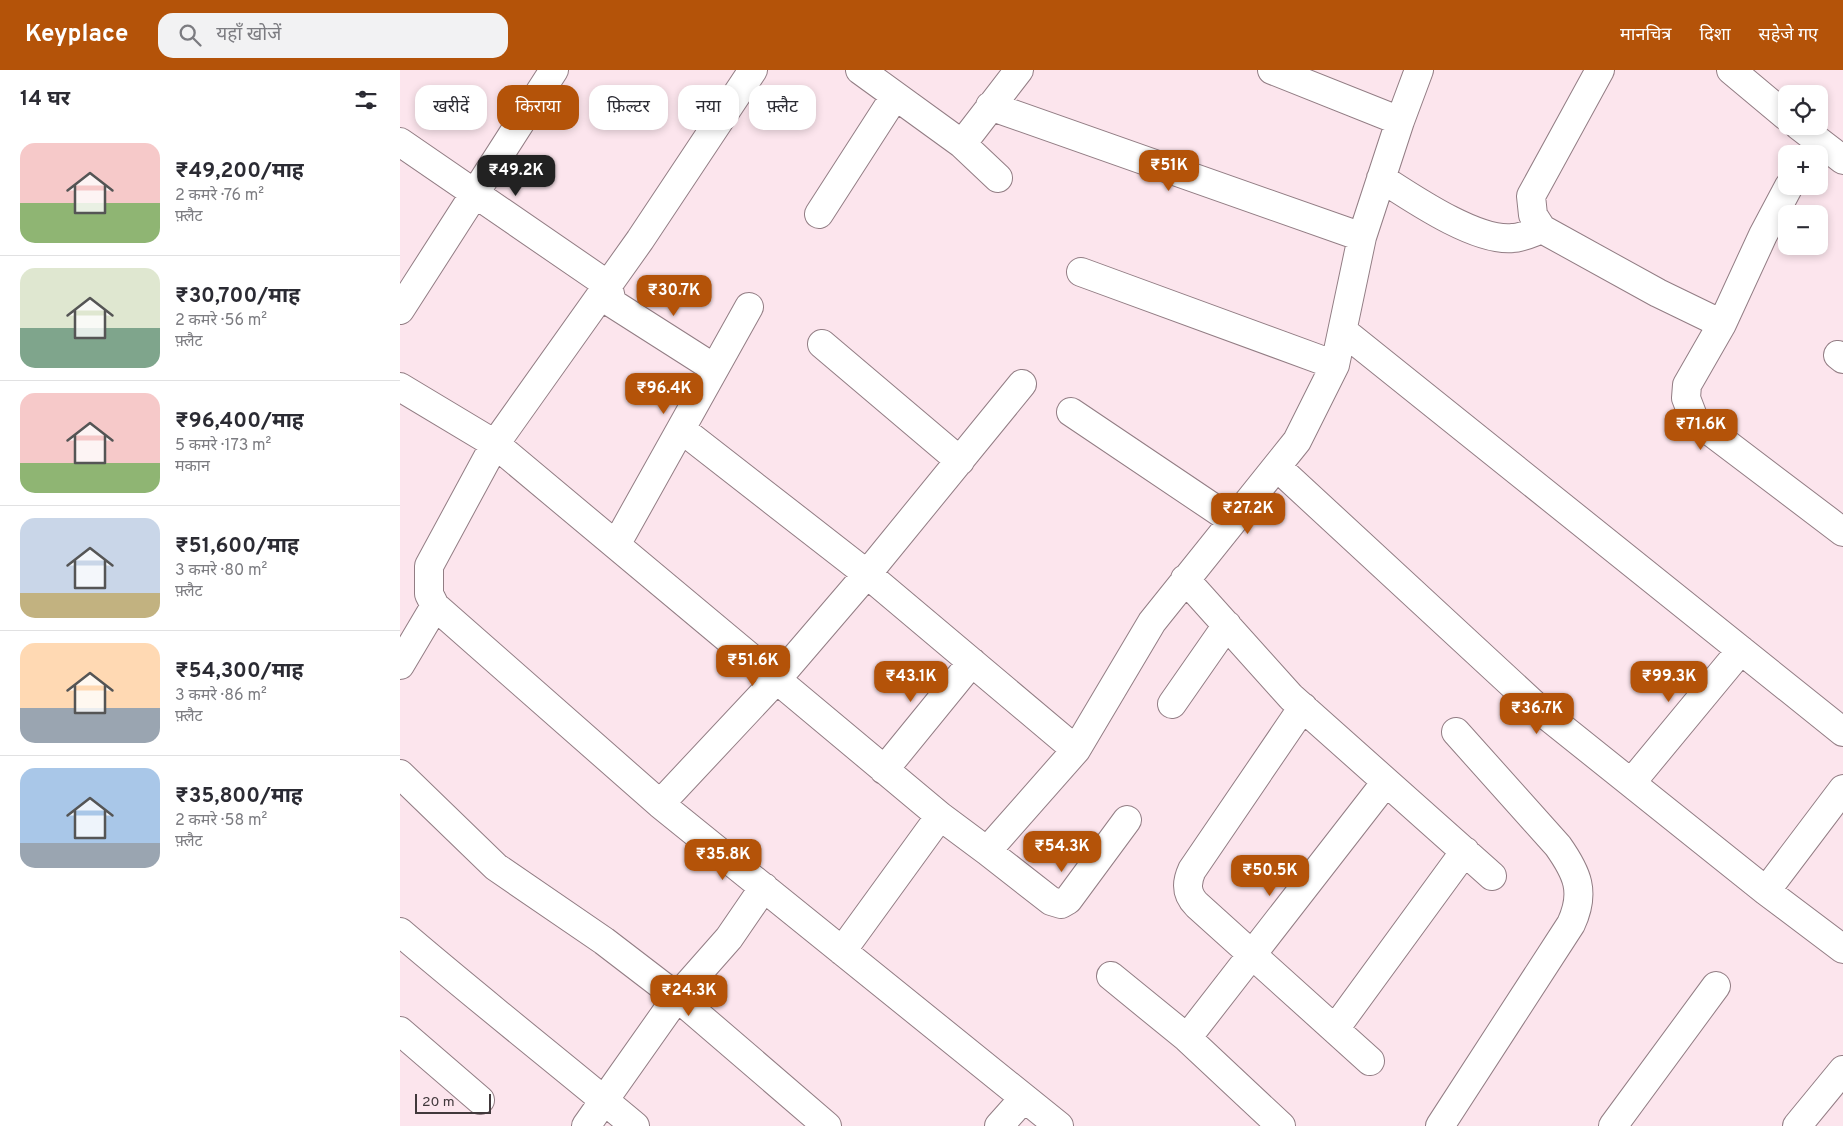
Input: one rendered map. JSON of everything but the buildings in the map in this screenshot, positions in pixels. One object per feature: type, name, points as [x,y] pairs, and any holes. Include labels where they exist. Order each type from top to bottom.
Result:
[{"type":"street","points":[[403,300],[554,70]]},
{"type":"street","points":[[753,70],[640,240],[495,444],[429,566],[429,594],[434,606],[660,804],[1059,1126]]},
{"type":"street","points":[[860,70],[962,144],[998,178]]},
{"type":"street","points":[[962,144],[1019,70]]},
{"type":"street","points":[[1272,70],[1400,121]]},
{"type":"street","points":[[987,852],[1076,750],[1152,622],[1297,441],[1335,366],[1362,237],[1400,121],[1420,70]]},
{"type":"street","points":[[1600,70],[1531,196],[1533,215],[1542,229],[1658,293],[1722,324]]},
{"type":"street","points":[[1731,70],[1778,109]]},
{"type":"street","points":[[819,214],[895,96]]},
{"type":"street","points":[[990,106],[1362,237]]},
{"type":"street","points":[[1806,139],[1843,160]]},
{"type":"street","points":[[400,142],[608,285],[612,303],[714,368]]},
{"type":"street","points":[[1381,178],[1433,211],[1486,235],[1498,238],[1514,238],[1542,229]]},
{"type":"street","points":[[1783,195],[1722,324],[1687,385],[1686,398],[1694,419],[1843,532]]},
{"type":"street","points":[[1081,272],[1335,366]]},
{"type":"street","points":[[616,545],[749,306]]},
{"type":"street","points":[[1343,331],[1843,732]]},
{"type":"street","points":[[822,344],[960,461]]},
{"type":"street","points":[[660,804],[777,679],[867,574],[1022,384]]},
{"type":"street","points":[[400,386],[495,444],[884,770],[940,816],[1051,901],[1061,904],[1068,900],[1127,820]]},
{"type":"street","points":[[1071,412],[1233,521]]},
{"type":"street","points":[[680,429],[867,574],[1076,750]]},
{"type":"street","points":[[1276,466],[1541,712],[1766,892],[1843,949]]},
{"type":"street","points":[[1186,579],[1291,697],[1492,876]]},
{"type":"street","points":[[400,665],[434,606]]},
{"type":"street","points":[[1172,704],[1227,625]]},
{"type":"street","points":[[1630,783],[1741,650]]},
{"type":"street","points":[[884,770],[972,662]]},
{"type":"street","points":[[1303,708],[1197,861],[1188,877],[1188,890],[1192,900],[1370,1061]]},
{"type":"street","points":[[1440,1126],[1571,924],[1578,903],[1577,878],[1566,857],[1456,732]]},
{"type":"street","points":[[400,774],[496,867],[604,941],[677,997],[816,1122]]},
{"type":"street","points":[[1187,1038],[1386,782]]},
{"type":"street","points":[[1766,892],[1843,789]]},
{"type":"street","points":[[842,951],[940,816]]},
{"type":"street","points":[[1334,1028],[1465,851]]},
{"type":"street","points":[[586,1126],[677,997],[729,938],[764,887]]},
{"type":"street","points":[[400,932],[635,1126]]},
{"type":"street","points":[[1111,976],[1187,1038],[1281,1126]]},
{"type":"street","points":[[1613,1126],[1716,986]]},
{"type":"street","points":[[400,1031],[480,1100]]},
{"type":"street","points":[[1797,1126],[1843,1070]]},
{"type":"street","points":[[1000,1126],[1024,1098]]}]
